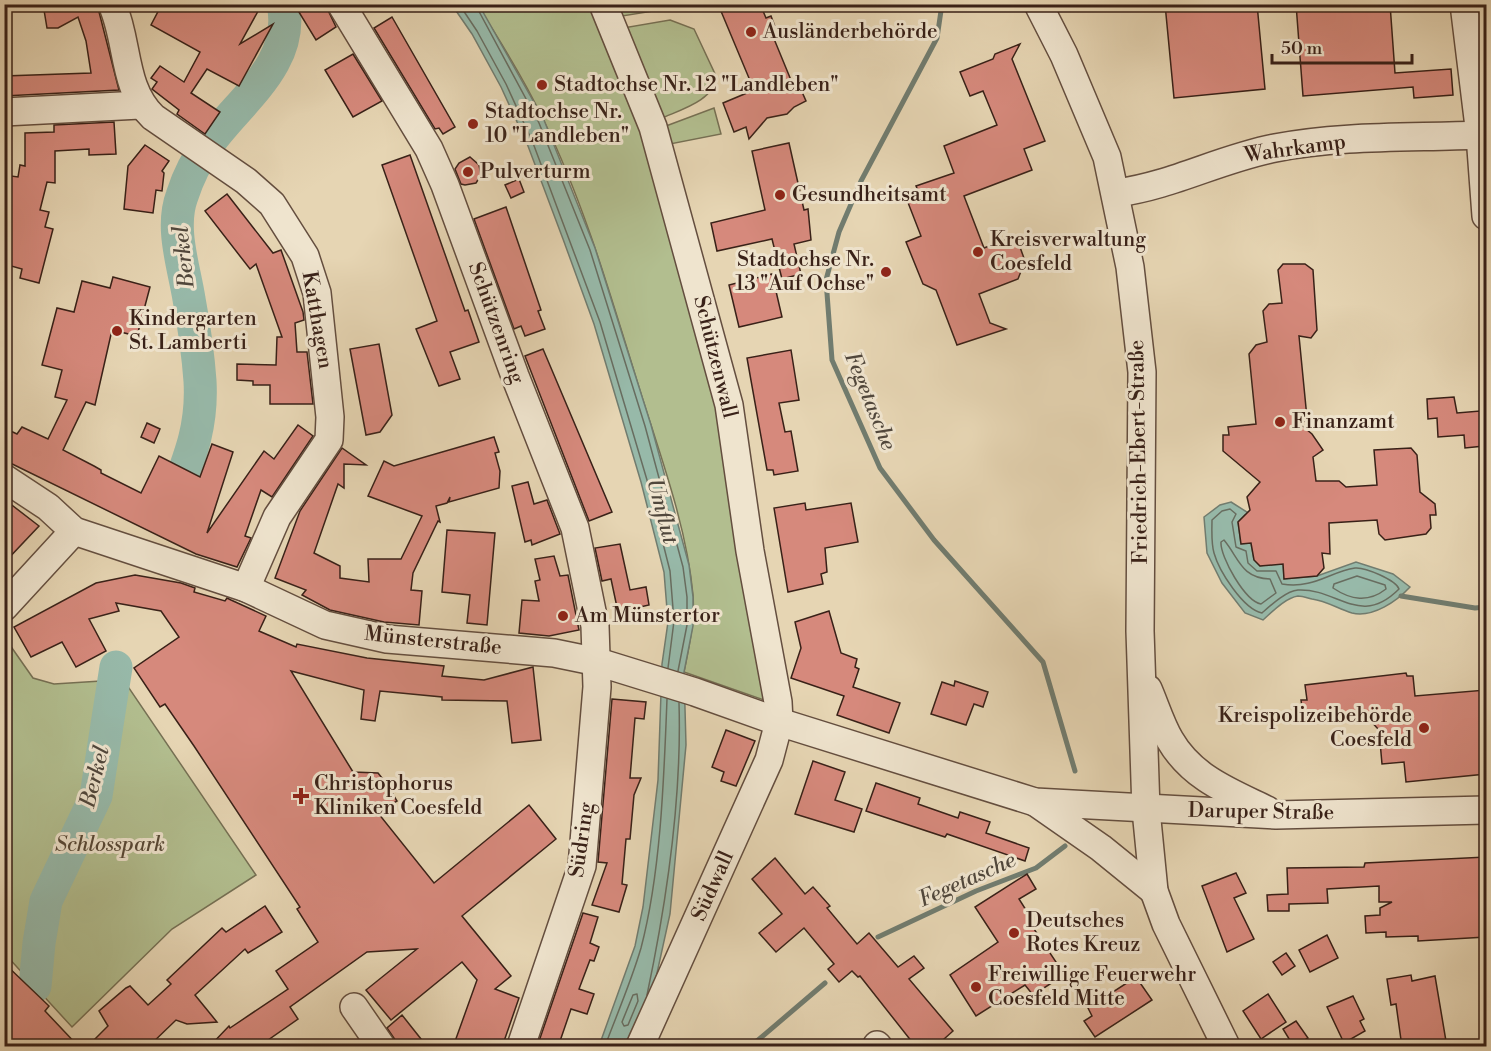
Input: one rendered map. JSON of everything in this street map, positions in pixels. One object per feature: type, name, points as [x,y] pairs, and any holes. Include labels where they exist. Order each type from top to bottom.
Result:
[{"type":"street","points":[[4,112],[140,105],[129,76],[123,35],[112,4]]},
{"type":"street","name":"Schützenring","points":[[341,4],[429,149],[445,185],[511,366],[575,528],[595,626],[598,662]]},
{"type":"street","name":"Schützenwall","points":[[603,4],[653,127],[729,405],[750,551],[771,658],[779,722]]},
{"type":"street","name":"Friedrich-Ebert-Straße","points":[[1038,4],[1087,105],[1107,158],[1117,193],[1130,267],[1142,372],[1140,631],[1146,810],[1154,891],[1166,924],[1226,1047]]},
{"type":"street","points":[[1464,4],[1480,135],[1486,216]]},
{"type":"street","name":"Katthagen","points":[[140,105],[153,117],[272,204],[287,224],[305,256],[317,293],[325,350],[330,417],[329,440],[277,517],[246,588]]},
{"type":"street","name":"Wahrkamp","points":[[1117,193],[1162,185],[1219,163],[1276,148],[1317,142],[1480,135]]},
{"type":"street","name":"Münsterstraße","points":[[4,478],[48,507],[74,531],[246,588],[309,619],[361,634],[419,643],[555,653],[598,662],[695,692],[779,722]]},
{"type":"street","points":[[4,607],[74,531]]},
{"type":"street","name":"Südring","points":[[521,1047],[582,866],[598,662]]},
{"type":"street","points":[[1142,676],[1170,741],[1194,770],[1216,786],[1276,815]]},
{"type":"street","name":"Daruper Straße","points":[[779,722],[1035,802],[1146,810],[1276,815],[1486,810]]},
{"type":"street","name":"Südwall","points":[[640,1047],[769,760],[779,722]]},
{"type":"street","name":"Daruper Straße","points":[[1035,802],[1101,848],[1154,891]]},
{"type":"street","points":[[354,1007],[381,1047]]},
{"type":"green space","points":[[477,5],[595,5],[636,82],[719,407],[767,701],[684,672],[690,644],[693,595],[680,520],[665,470],[598,256],[573,186],[528,90]]},
{"type":"green space","points":[[609,5],[665,5],[666,9],[616,17]]},
{"type":"green space","points":[[670,20],[694,29],[716,76],[710,92],[703,98],[695,104],[660,119],[623,28]]},
{"type":"green space","points":[[714,108],[721,134],[665,145],[658,129]]},
{"type":"green space","name":"Schlosspark","points":[[5,638],[33,678],[54,684],[101,681],[106,677],[108,664],[112,663],[256,875],[172,929],[72,1027],[5,954]]},
{"type":"water","name":"Umflut","points":[[452,5],[479,5],[544,120],[595,248],[651,425],[689,565],[693,597],[693,626],[684,672],[686,745],[670,914],[650,1005],[633,1046],[599,1046],[635,946],[643,907],[658,780],[662,664],[668,622],[664,572],[641,482],[594,324],[563,239],[528,146],[501,87],[472,34]]},
{"type":"water","points":[[1231,502],[1250,514],[1245,515],[1238,522],[1241,544],[1251,543],[1254,560],[1260,566],[1283,561],[1284,579],[1317,576],[1356,562],[1393,574],[1410,587],[1391,603],[1368,613],[1352,613],[1323,601],[1298,596],[1284,602],[1263,620],[1245,613],[1222,583],[1207,553],[1204,517],[1220,505]]},
{"type":"building","points":[[43,4],[97,4],[119,90],[4,96],[4,76],[91,73],[86,41],[78,17],[58,28],[47,28]]},
{"type":"building","points":[[162,4],[262,4],[240,44],[273,24],[239,86],[207,69],[191,93],[220,112],[205,134],[177,114],[179,110],[152,89],[157,82],[151,78],[160,66],[184,82],[200,52],[151,25]]},
{"type":"building","points":[[294,4],[325,4],[336,27],[316,40]]},
{"type":"building","points":[[718,4],[760,4],[766,18],[771,16],[777,32],[772,34],[793,85],[798,83],[806,101],[794,107],[787,114],[767,118],[749,139],[746,127],[734,132],[723,103],[754,90]]},
{"type":"building","points":[[1165,4],[1257,4],[1265,89],[1174,98]]},
{"type":"building","points":[[1296,4],[1390,4],[1395,73],[1451,69],[1453,95],[1414,98],[1413,87],[1303,96]]},
{"type":"building","points":[[392,17],[455,127],[443,134],[439,128],[435,129],[374,28]]},
{"type":"building","points":[[1020,44],[1012,59],[1045,141],[1024,149],[1032,170],[964,196],[984,248],[1016,236],[1025,261],[1018,279],[979,294],[990,323],[1006,329],[957,345],[936,290],[923,284],[906,242],[921,236],[907,200],[920,195],[916,186],[954,173],[944,146],[997,125],[983,91],[970,96],[960,72],[993,59],[995,54]]},
{"type":"building","points":[[353,54],[382,101],[353,117],[325,70]]},
{"type":"building","points":[[114,122],[116,154],[89,155],[89,149],[55,151],[55,183],[47,182],[40,210],[49,212],[45,227],[53,229],[39,283],[20,278],[22,269],[4,264],[4,175],[18,177],[20,165],[25,166],[25,133],[54,132],[54,125]]},
{"type":"building","points":[[789,143],[804,210],[808,209],[811,240],[794,244],[801,274],[782,279],[772,239],[717,251],[711,223],[765,210],[752,151]]},
{"type":"building","points":[[145,145],[169,161],[162,171],[164,173],[162,191],[156,190],[153,213],[124,209],[128,166]]},
{"type":"building","points":[[410,155],[465,311],[468,310],[479,342],[450,352],[460,379],[439,386],[416,329],[437,321],[382,165]]},
{"type":"building","name":"Pulverturm","points":[[470,157],[479,165],[481,175],[476,183],[461,184],[455,169],[459,163]]},
{"type":"building","points":[[519,179],[524,192],[511,198],[505,185]]},
{"type":"building","points":[[227,194],[273,253],[281,250],[303,312],[304,320],[295,323],[297,352],[307,352],[313,404],[270,404],[270,385],[253,385],[253,381],[237,380],[237,364],[276,365],[277,337],[282,337],[256,264],[250,269],[205,211]]},
{"type":"building","points":[[506,207],[541,310],[538,311],[545,329],[525,336],[521,326],[514,329],[474,219]]},
{"type":"building","name":"Finanzamt","points":[[1283,264],[1305,264],[1313,270],[1317,330],[1311,338],[1299,336],[1307,418],[1301,425],[1312,434],[1323,450],[1313,457],[1316,481],[1339,481],[1346,487],[1377,485],[1374,450],[1411,448],[1417,455],[1420,492],[1435,504],[1436,515],[1430,515],[1431,528],[1426,534],[1385,540],[1379,534],[1377,520],[1329,523],[1330,554],[1322,553],[1324,568],[1317,576],[1284,579],[1283,564],[1260,566],[1254,560],[1251,543],[1241,544],[1238,522],[1250,510],[1247,497],[1260,482],[1223,451],[1223,435],[1229,435],[1228,427],[1256,424],[1249,354],[1256,345],[1267,342],[1263,311],[1269,304],[1282,303],[1278,270]]},
{"type":"building","points":[[772,274],[782,317],[739,327],[729,285]]},
{"type":"building","points":[[113,277],[150,287],[137,336],[112,330],[95,405],[86,402],[63,450],[141,493],[159,456],[200,477],[212,444],[233,452],[207,533],[264,451],[274,459],[298,425],[313,436],[272,497],[261,490],[245,536],[251,538],[237,567],[196,554],[4,460],[4,428],[17,434],[22,427],[48,439],[67,400],[55,397],[62,370],[42,365],[57,308],[74,312],[82,281],[110,288]]},
{"type":"building","points":[[379,344],[392,415],[380,432],[366,435],[350,349]]},
{"type":"building","points":[[543,349],[612,512],[589,521],[525,356]]},
{"type":"building","points":[[791,350],[799,400],[779,403],[785,432],[791,431],[798,471],[774,475],[773,470],[767,470],[747,358]]},
{"type":"building","points":[[1454,397],[1457,413],[1480,411],[1484,446],[1465,448],[1464,435],[1438,437],[1437,418],[1428,419],[1427,399]]},
{"type":"building","points":[[147,423],[160,429],[154,443],[141,437]]},
{"type":"building","points":[[494,437],[499,452],[495,453],[500,471],[499,488],[449,502],[450,497],[447,503],[436,506],[440,522],[438,521],[413,573],[411,590],[422,591],[419,625],[384,622],[330,610],[302,595],[306,590],[275,578],[300,511],[342,448],[366,465],[344,464],[344,488],[338,484],[314,553],[340,566],[340,578],[369,582],[368,559],[401,559],[422,516],[368,496],[384,461],[394,466]]},
{"type":"building","points":[[528,482],[534,504],[547,500],[560,534],[532,545],[531,540],[525,542],[512,486]]},
{"type":"building","points":[[4,499],[39,526],[4,563]]},
{"type":"building","points":[[805,503],[806,510],[851,503],[858,542],[825,548],[827,572],[821,574],[823,584],[788,592],[774,508]]},
{"type":"building","points":[[447,530],[495,533],[487,625],[467,623],[470,595],[442,592]]},
{"type":"building","points":[[620,544],[630,590],[646,587],[649,605],[618,612],[611,579],[602,581],[595,548]]},
{"type":"building","points":[[554,556],[560,576],[568,575],[579,630],[549,636],[519,633],[522,600],[539,601],[535,581],[540,580],[535,559]]},
{"type":"building","points":[[135,575],[181,583],[195,588],[194,592],[225,601],[227,598],[266,616],[259,631],[296,647],[297,644],[367,658],[444,666],[442,676],[484,680],[533,667],[541,740],[512,743],[507,701],[442,700],[442,697],[380,691],[375,721],[361,719],[364,690],[291,671],[353,772],[378,773],[386,783],[397,801],[378,813],[434,883],[529,805],[556,839],[462,916],[511,976],[495,989],[519,998],[502,1047],[453,1047],[477,980],[462,962],[391,1020],[366,990],[417,949],[367,952],[290,1007],[298,1019],[258,1047],[209,1047],[229,1026],[230,1028],[288,989],[276,971],[318,942],[297,909],[300,907],[194,746],[165,704],[160,707],[134,668],[179,637],[161,611],[116,603],[119,611],[89,619],[106,651],[76,667],[62,642],[31,657],[14,627],[96,583]]},
{"type":"building","points":[[829,611],[841,653],[857,659],[855,667],[859,669],[853,687],[900,703],[889,733],[837,715],[844,696],[791,678],[801,648],[795,622]]},
{"type":"building","name":"Kreispolizeibehörde Coesfeld","points":[[1406,673],[1407,676],[1413,676],[1415,696],[1486,690],[1486,774],[1406,782],[1404,762],[1382,764],[1379,730],[1367,717],[1304,723],[1301,700],[1307,700],[1305,685]]},
{"type":"building","points":[[955,681],[988,692],[983,707],[974,704],[966,725],[931,714],[942,682],[954,686]]},
{"type":"building","points":[[612,699],[646,702],[644,719],[635,718],[630,778],[641,778],[634,795],[630,839],[626,839],[622,884],[627,885],[619,912],[592,905],[607,863],[598,862]]},
{"type":"building","points":[[726,730],[755,741],[736,786],[721,781],[724,772],[712,767]]},
{"type":"building","points":[[813,761],[845,772],[835,800],[862,809],[854,832],[795,814]]},
{"type":"building","points":[[876,783],[920,798],[918,804],[958,818],[960,812],[990,822],[986,833],[1029,848],[1025,861],[947,834],[945,837],[866,811]]},
{"type":"building","points":[[1486,857],[1486,937],[1418,941],[1418,936],[1386,937],[1386,932],[1366,933],[1365,916],[1380,915],[1380,908],[1392,902],[1379,902],[1379,886],[1327,889],[1328,903],[1289,904],[1289,911],[1268,911],[1267,895],[1288,894],[1287,868],[1364,867],[1365,863]]},
{"type":"building","points":[[775,858],[805,894],[813,887],[830,906],[827,908],[857,944],[869,933],[898,967],[914,956],[924,968],[909,979],[953,1031],[935,1047],[916,1047],[860,976],[858,977],[852,971],[839,982],[828,969],[834,964],[804,928],[776,952],[759,933],[782,914],[752,879]]},
{"type":"building","points":[[1236,873],[1246,893],[1234,898],[1254,939],[1227,952],[1202,886]]},
{"type":"building","points":[[1027,874],[1036,889],[1019,899],[1033,921],[1030,923],[1060,968],[1057,970],[1061,977],[1033,995],[1025,985],[976,1016],[950,975],[998,942],[975,907]]},
{"type":"building","points":[[265,906],[282,932],[248,953],[245,949],[195,995],[217,1022],[187,1024],[176,1020],[148,1047],[87,1047],[108,1026],[99,1011],[126,988],[130,986],[148,1005],[171,984],[167,980],[222,928],[226,932]]},
{"type":"building","points":[[583,913],[598,917],[590,943],[599,947],[594,961],[590,960],[579,989],[594,994],[587,1014],[571,1009],[558,1047],[537,1047]]},
{"type":"building","points":[[1327,935],[1338,958],[1310,972],[1299,950]]},
{"type":"building","points":[[1286,953],[1295,966],[1282,975],[1273,962]]},
{"type":"building","points":[[4,963],[49,1006],[45,1011],[79,1047],[19,1047],[4,1033]]},
{"type":"building","points":[[1411,975],[1412,981],[1435,976],[1447,1047],[1402,1047],[1396,1004],[1391,1005],[1387,979]]},
{"type":"building","points":[[1136,977],[1152,1000],[1095,1037],[1084,1021],[1092,1016],[1088,1008]]},
{"type":"building","points":[[1268,994],[1286,1022],[1261,1039],[1243,1011]]},
{"type":"building","points":[[1353,996],[1364,1019],[1360,1021],[1365,1031],[1344,1043],[1327,1007]]},
{"type":"building","points":[[402,1015],[421,1039],[412,1047],[400,1047],[387,1028]]},
{"type":"building","points":[[1296,1021],[1308,1038],[1294,1047],[1283,1029]]},
{"type":"waterway","name":"Berkel","points":[[169,512],[192,448],[199,417],[200,400],[196,340],[179,248],[177,221],[179,208],[187,182],[201,155],[221,127],[262,80],[273,63],[281,45],[285,25],[283,4]]},
{"type":"waterway","name":"Fegetasche","points":[[942,4],[937,38],[861,181],[839,232],[826,280],[832,360],[880,468],[934,540],[1043,662],[1075,771]]},
{"type":"waterway","points":[[1401,596],[1475,608],[1486,607]]},
{"type":"waterway","name":"Berkel","points":[[35,986],[46,901],[96,796],[116,667]]},
{"type":"waterway","name":"Fegetasche","points":[[878,937],[976,891],[1036,868],[1065,846]]},
{"type":"waterway","name":"Fegetasche","points":[[740,1046],[757,1041],[825,983]]},
{"type":"place","name":"Ausländerbehörde","points":[[751,32]]},
{"type":"place","name":"Stadtochse Nr. 12 \"Landleben\"","points":[[542,85]]},
{"type":"place","name":"Stadtochse Nr. 10 \"Landleben\"","points":[[473,124]]},
{"type":"place","name":"Pulverturm","points":[[468,172]]},
{"type":"place","name":"Gesundheitsamt","points":[[780,195]]},
{"type":"place","name":"Kreisverwaltung Coesfeld","points":[[978,252]]},
{"type":"place","name":"Stadtochse Nr. 13 \"Auf Ochse\"","points":[[886,272]]},
{"type":"place","name":"Kindergarten St. Lamberti","points":[[117,331]]},
{"type":"place","name":"Finanzamt","points":[[1280,422]]},
{"type":"place","name":"Am Münstertor","points":[[563,616]]},
{"type":"place","name":"Kreispolizeibehörde Coesfeld","points":[[1424,728]]},
{"type":"place","name":"Christophorus Kliniken Coesfeld","points":[[301,796]]},
{"type":"place","name":"Deutsches Rotes Kreuz","points":[[1014,933]]},
{"type":"place","name":"Freiwillige Feuerwehr Coesfeld Mitte","points":[[976,987]]}]
